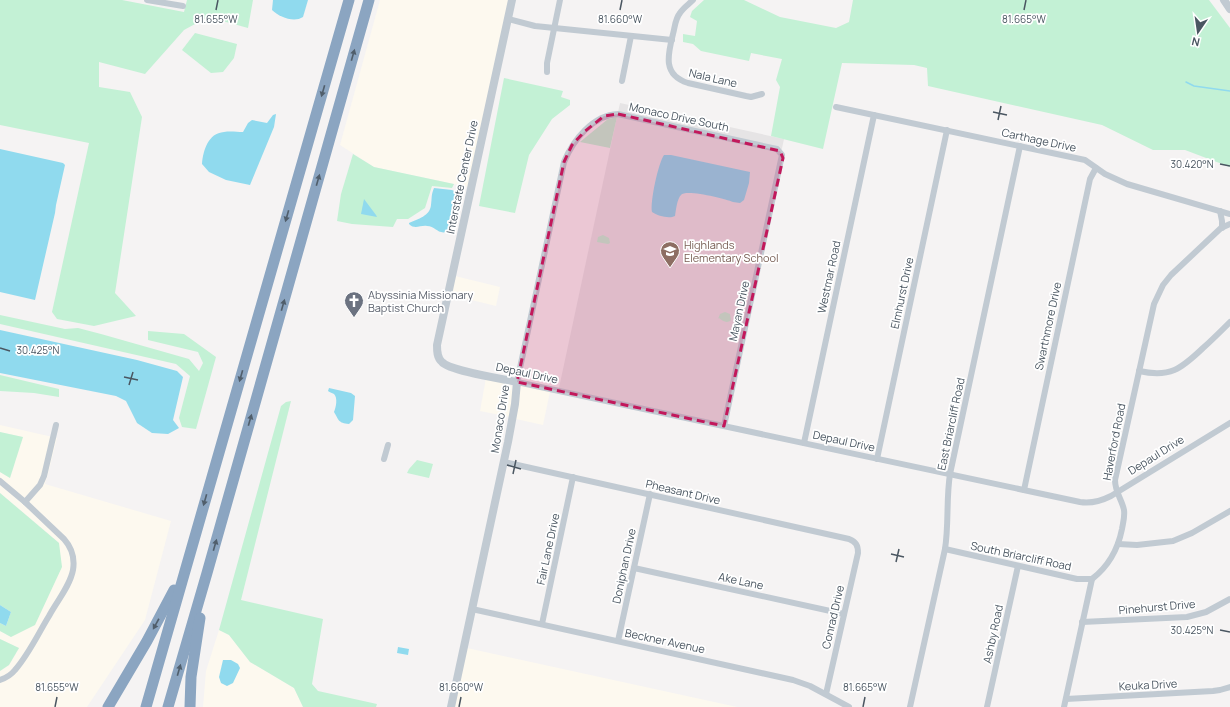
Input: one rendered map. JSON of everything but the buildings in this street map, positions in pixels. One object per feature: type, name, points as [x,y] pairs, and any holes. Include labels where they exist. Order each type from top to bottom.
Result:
[{"type":"highway","points":[[146,707],[349,0]]},
{"type":"highway","points":[[168,707],[369,0]]},
{"type":"highway","points":[[108,707],[163,611],[187,564]]},
{"type":"highway","points":[[190,707],[192,670],[207,573]]},
{"type":"street","points":[[147,0],[183,6]]},
{"type":"street","name":"Interstate Center Drive","points":[[439,358],[437,353],[437,345],[512,0]]},
{"type":"street","points":[[547,72],[547,63],[560,0]]},
{"type":"street","name":"Nala Lane","points":[[693,0],[676,19],[668,55],[669,67],[675,76],[681,81],[688,83],[746,96],[762,94]]},
{"type":"street","points":[[1224,0],[1230,9]]},
{"type":"street","points":[[508,19],[535,26],[672,40]]},
{"type":"street","points":[[622,81],[631,36]]},
{"type":"street","name":"Carthage Drive","points":[[836,107],[1085,160],[1105,174],[1127,184],[1230,214]]},
{"type":"street","name":"Monaco Drive South","points":[[578,138],[598,120],[611,114],[618,114],[777,149],[781,153]]},
{"type":"street","name":"Westmar Road","points":[[804,443],[874,115]]},
{"type":"street","name":"Elmhurst Drive","points":[[877,459],[947,130]]},
{"type":"street","name":"Monaco Drive","points":[[451,707],[504,462],[513,417],[517,382],[564,162],[568,152],[578,138]]},
{"type":"street","name":"East Briarcliff Road","points":[[910,707],[945,549],[950,474],[1020,146]]},
{"type":"street","name":"Mayan Drive","points":[[724,426],[782,158],[781,153]]},
{"type":"street","name":"Swarthmore Drive","points":[[1024,490],[1090,179],[1096,168]]},
{"type":"street","points":[[1220,211],[1222,228]]},
{"type":"street","name":"Haverford Road","points":[[1092,579],[1098,575],[1110,562],[1118,544],[1124,519],[1124,508],[1115,487],[1115,480],[1154,302],[1163,285],[1178,268],[1222,228],[1230,224]]},
{"type":"street","points":[[1139,371],[1161,374],[1182,367],[1230,322]]},
{"type":"street","name":"Depaul Drive","points":[[439,358],[441,362],[451,368],[1084,503],[1102,501],[1230,423]]},
{"type":"street","points":[[25,502],[40,485],[44,476],[56,425]]},
{"type":"street","points":[[384,459],[388,445]]},
{"type":"street","name":"Pheasant Drive","points":[[504,462],[849,539],[856,543]]},
{"type":"street","name":"Fair Lane Drive","points":[[542,624],[573,477]]},
{"type":"street","points":[[0,481],[25,502],[69,544],[74,561],[71,578],[25,656],[10,675],[0,680]]},
{"type":"street","name":"Doniphan Drive","points":[[618,641],[650,494]]},
{"type":"street","points":[[1118,544],[1137,545],[1173,541],[1192,533],[1230,511]]},
{"type":"street","name":"Conrad Drive","points":[[826,694],[858,553],[856,543]]},
{"type":"street","name":"South Briarcliff Road","points":[[945,549],[1077,579],[1092,579]]},
{"type":"street","name":"Ashby Road","points":[[987,707],[1018,566]]},
{"type":"street","name":"Ake Lane","points":[[634,568],[844,614]]},
{"type":"street","points":[[1064,707],[1092,579]]},
{"type":"street","name":"Pinehurst Drive","points":[[1082,622],[1187,617],[1206,612],[1230,599]]},
{"type":"street","name":"Beckner Avenue","points":[[472,609],[793,680],[810,686],[849,707]]},
{"type":"street","name":"Keuka Drive","points":[[1066,699],[1213,691],[1230,687]]},
{"type":"highlighted area","points":[[618,114],[780,151],[783,158],[724,426],[517,382],[564,162],[572,145],[584,132],[604,116]]},
{"type":"shaded area","points":[[380,0],[509,0],[468,187],[374,167],[340,145]]},
{"type":"shaded area","name":"Highlands Elementary School","points":[[620,103],[784,139],[722,423],[559,388]]},
{"type":"shaded area","points":[[455,276],[500,287],[496,306],[451,295]]},
{"type":"shaded area","points":[[486,378],[512,386],[510,417],[480,411]]},
{"type":"shaded area","points":[[521,381],[551,387],[543,425],[516,419]]},
{"type":"shaded area","points":[[0,425],[57,438],[45,484],[171,521],[145,620],[87,707],[0,707],[0,671],[9,665],[19,648],[0,639],[0,631],[11,637],[59,543],[0,493],[0,472],[10,478],[22,437],[0,432]]},
{"type":"shaded area","points":[[219,630],[229,635],[250,662],[294,688],[303,707],[203,707],[206,671]]},
{"type":"shaded area","points":[[467,648],[737,707],[454,707]]},
{"type":"green space","points":[[0,0],[122,0],[184,12],[187,0],[253,0],[248,28],[208,17],[184,30],[145,74],[99,62],[99,87],[130,92],[142,117],[115,293],[136,316],[94,326],[57,319],[52,312],[89,143],[0,125]]},
{"type":"green space","points":[[704,0],[744,0],[780,17],[836,28],[849,22],[853,0],[1209,0],[1230,28],[1230,167],[1185,150],[1153,150],[1102,125],[928,86],[927,68],[914,65],[842,63],[823,149],[771,136],[780,87],[776,80],[782,59],[751,53],[749,61],[701,51],[693,44],[683,42],[683,34],[695,36],[697,21],[690,17],[692,11]]},
{"type":"green space","points":[[195,33],[237,44],[234,58],[223,72],[211,73],[182,50]]},
{"type":"green space","points":[[504,78],[563,91],[561,97],[570,100],[570,105],[552,119],[529,155],[515,213],[479,206]]},
{"type":"green space","points":[[617,117],[610,148],[580,142],[608,119]]},
{"type":"green space","points":[[353,154],[374,167],[454,184],[452,188],[432,186],[425,208],[408,219],[397,219],[393,227],[352,224],[337,221],[341,194]]},
{"type":"green space","points":[[603,235],[609,238],[610,243],[597,242],[598,237]]},
{"type":"green space","points":[[725,312],[730,314],[731,320],[728,322],[719,318],[718,319],[720,314]]},
{"type":"green space","points":[[0,315],[65,329],[78,328],[101,334],[189,359],[199,371],[203,363],[198,352],[148,340],[148,331],[184,334],[216,357],[196,429],[182,427],[179,418],[190,376],[176,364],[0,324]]},
{"type":"green space","points":[[0,375],[59,389],[59,397],[34,393],[0,391]]},
{"type":"green space","points":[[291,401],[241,600],[323,619],[312,684],[318,691],[377,704],[376,707],[303,707],[294,688],[250,662],[229,635],[219,630],[281,406],[286,402]]},
{"type":"green space","points":[[0,432],[23,437],[10,478],[0,472]]},
{"type":"green space","points":[[417,460],[433,464],[429,478],[407,473]]},
{"type":"green space","points":[[0,493],[59,543],[62,567],[35,625],[11,637],[0,631],[0,623],[6,626],[11,612],[0,605]]},
{"type":"green space","points":[[0,639],[19,648],[9,665],[0,671]]},
{"type":"water","points":[[273,0],[308,0],[303,17],[299,19],[291,19],[283,17],[272,10]]},
{"type":"water","points":[[276,114],[274,127],[250,185],[226,180],[209,172],[202,164],[205,148],[210,139],[214,136],[219,133],[226,132],[243,132],[248,123],[252,120],[267,123],[273,115]]},
{"type":"water","points":[[0,149],[63,163],[65,165],[35,300],[0,292]]},
{"type":"water","points":[[664,155],[671,155],[750,172],[749,183],[744,200],[740,203],[706,195],[684,193],[679,199],[675,216],[660,216],[652,212],[653,192],[659,166]]},
{"type":"water","points":[[434,188],[452,190],[456,192],[457,195],[449,231],[440,232],[430,226],[413,227],[409,224],[423,217],[428,212],[431,205]]},
{"type":"water","points":[[364,199],[376,215],[377,217],[361,214]]},
{"type":"water","points":[[0,330],[137,360],[177,371],[183,377],[173,420],[179,428],[168,434],[152,433],[137,423],[126,401],[116,396],[0,373]]},
{"type":"water","points":[[329,388],[351,393],[355,396],[353,420],[349,424],[341,422],[334,412],[336,398],[334,394],[328,391]]},
{"type":"water","points":[[0,605],[11,612],[6,626],[0,623]]},
{"type":"water","points":[[398,647],[409,649],[408,655],[397,653]]},
{"type":"water","points":[[223,660],[231,660],[238,664],[240,668],[233,683],[227,686],[221,683],[219,677]]},
{"type":"waterway","points":[[1186,82],[1194,86],[1230,91]]},
{"type":"place","name":"Highlands Elementary School","points":[[670,268]]},
{"type":"place","name":"Abyssinia Missionary Baptist Church","points":[[354,318]]}]
